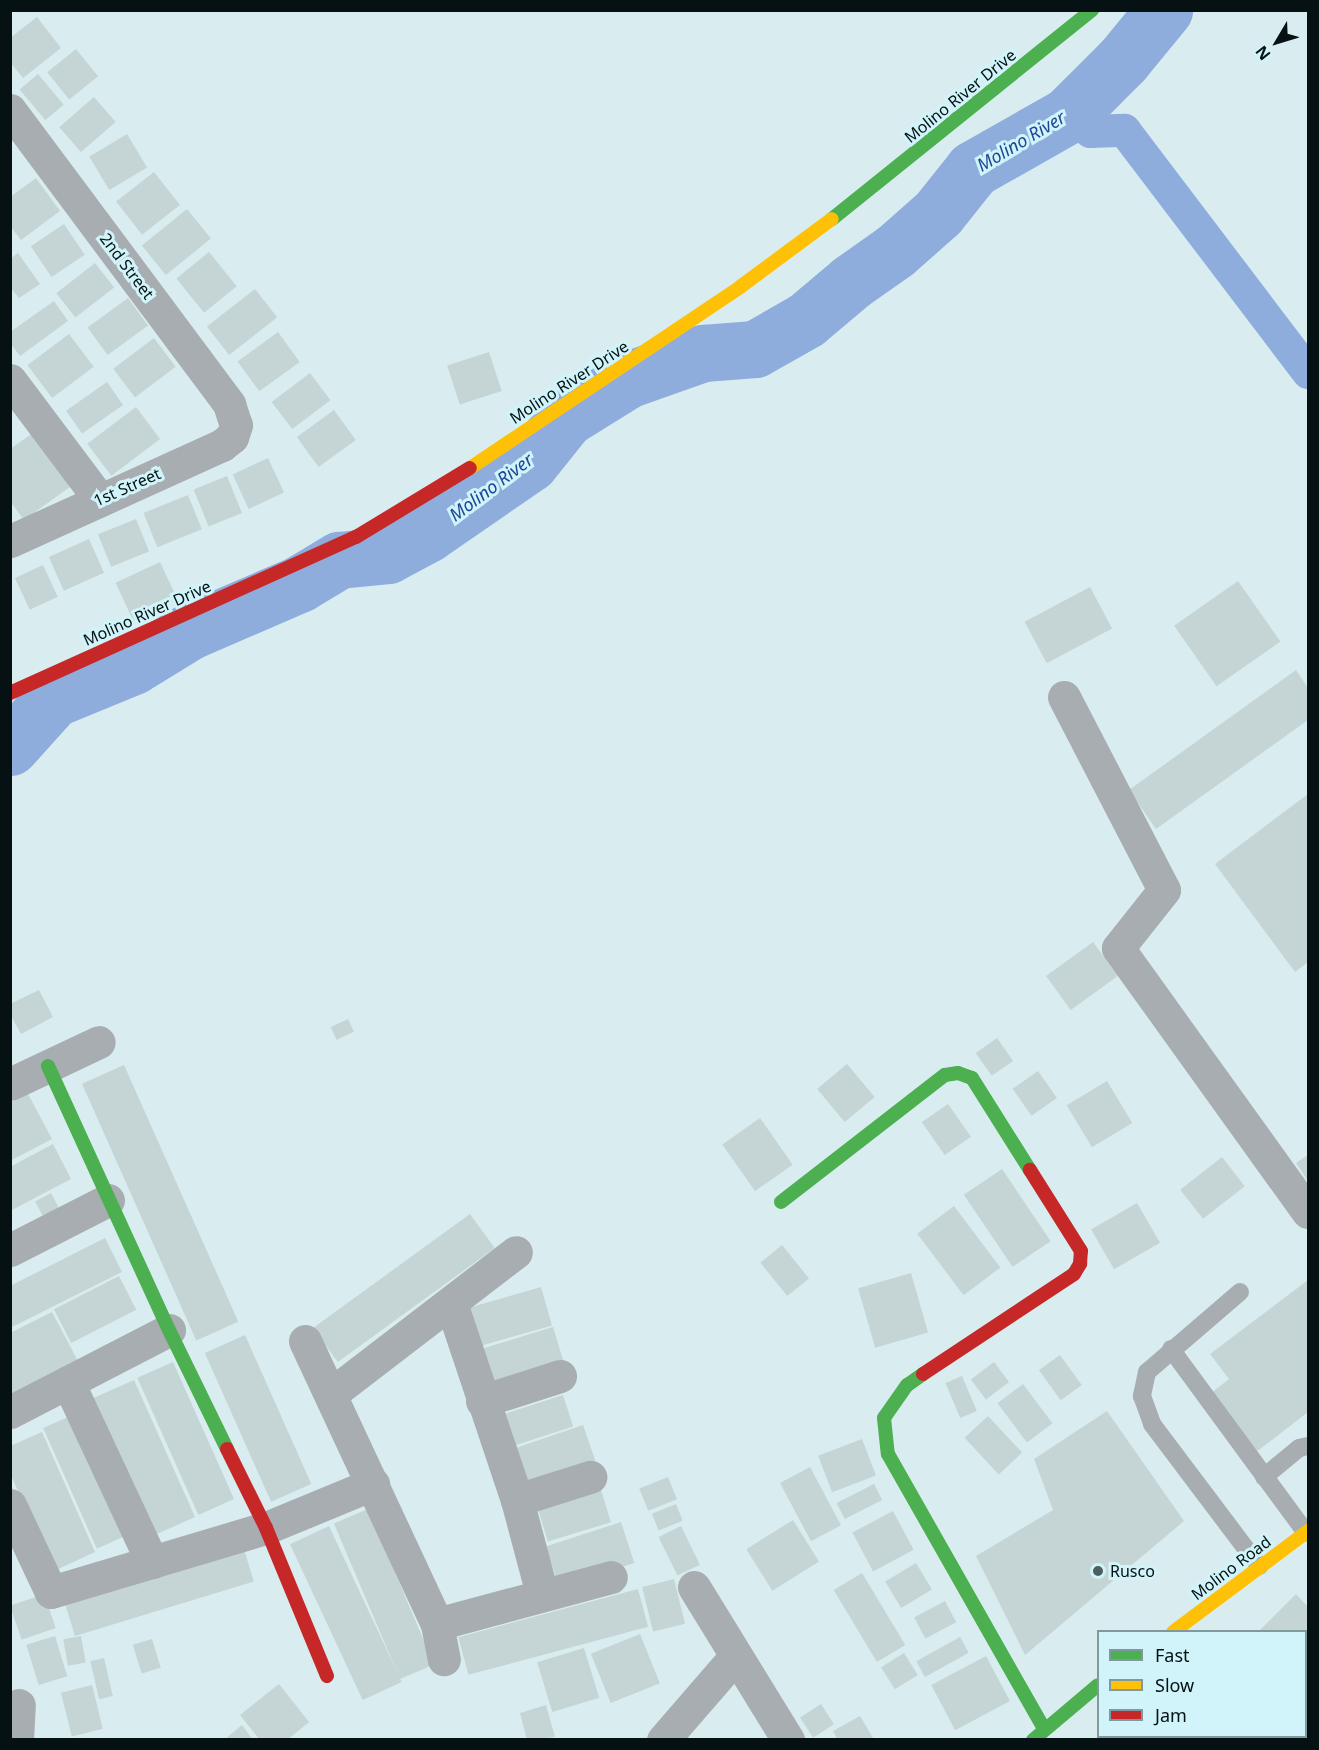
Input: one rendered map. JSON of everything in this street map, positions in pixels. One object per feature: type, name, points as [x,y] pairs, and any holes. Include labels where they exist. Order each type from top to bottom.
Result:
[{"type":"street","name":"Molino River Drive","points":[[10,693],[356,537],[473,466],[749,280],[864,195],[1092,10]]},
{"type":"street","name":"2nd Street","points":[[10,110],[229,404],[236,425]]},
{"type":"street","points":[[10,380],[100,500]]},
{"type":"street","name":"1st Street","points":[[10,541],[222,445],[232,437],[236,425]]},
{"type":"street","points":[[1064,697],[1164,890],[1118,948],[1308,1212]]},
{"type":"street","points":[[10,1084],[99,1042]]},
{"type":"street","points":[[48,1066],[169,1330],[266,1528],[327,1676]]},
{"type":"street","points":[[781,1202],[945,1075],[958,1073],[972,1078],[1081,1251],[1080,1264],[1074,1274],[906,1385],[884,1418],[888,1454],[968,1599],[1044,1729]]},
{"type":"street","points":[[10,1250],[108,1200]]},
{"type":"street","points":[[331,1394],[516,1252]]},
{"type":"street","points":[[451,1303],[517,1500],[543,1594]]},
{"type":"street","points":[[10,1412],[169,1330]]},
{"type":"street","points":[[305,1341],[437,1624],[444,1659]]},
{"type":"street","points":[[482,1401],[560,1376]]},
{"type":"street","points":[[68,1382],[152,1562]]},
{"type":"street","points":[[517,1500],[590,1477]]},
{"type":"street","points":[[10,1505],[51,1592],[266,1528],[372,1484]]},
{"type":"street","name":"Molino Road","points":[[1186,1628],[1259,1566],[1307,1532]]},
{"type":"street","points":[[437,1624],[611,1577]]},
{"type":"street","points":[[694,1587],[788,1740]]},
{"type":"street","points":[[663,1740],[735,1657]]},
{"type":"street","points":[[1033,1740],[1097,1686]]},
{"type":"street","points":[[17,1740],[19,1705]]},
{"type":"lane","points":[[1240,1292],[1147,1372],[1142,1396],[1152,1424],[1259,1566]]},
{"type":"lane","points":[[1171,1349],[1307,1532]]},
{"type":"lane","points":[[1264,1477],[1299,1448],[1308,1446]]},
{"type":"building","points":[[37,17],[61,48],[23,78],[10,62],[10,38]]},
{"type":"building","points":[[76,49],[98,76],[69,99],[47,72]]},
{"type":"building","points":[[38,74],[64,105],[45,120],[20,89]]},
{"type":"building","points":[[94,97],[116,122],[81,152],[59,127]]},
{"type":"building","points":[[127,134],[147,167],[109,190],[89,157]]},
{"type":"building","points":[[154,172],[180,205],[142,235],[116,202]]},
{"type":"building","points":[[36,178],[60,211],[21,240],[10,226],[10,197]]},
{"type":"building","points":[[187,209],[211,239],[166,275],[142,246]]},
{"type":"building","points":[[64,224],[85,255],[52,277],[31,246]]},
{"type":"building","points":[[209,252],[237,286],[204,313],[176,278]]},
{"type":"building","points":[[18,253],[40,284],[19,298],[10,287],[10,259]]},
{"type":"building","points":[[95,263],[114,287],[75,318],[56,293]]},
{"type":"building","points":[[255,289],[277,317],[229,355],[207,327]]},
{"type":"building","points":[[128,298],[148,326],[108,355],[88,327]]},
{"type":"building","points":[[54,301],[68,321],[20,356],[10,343],[10,332]]},
{"type":"building","points":[[278,332],[300,362],[259,391],[238,361]]},
{"type":"building","points":[[69,334],[94,367],[52,398],[27,365]]},
{"type":"building","points":[[154,338],[176,367],[135,397],[113,369]]},
{"type":"building","points":[[489,352],[502,391],[460,405],[447,366]]},
{"type":"building","points":[[310,373],[330,400],[292,429],[272,402]]},
{"type":"building","points":[[107,382],[123,405],[82,434],[66,411]]},
{"type":"building","points":[[136,407],[160,439],[111,476],[87,444]]},
{"type":"building","points":[[334,410],[356,440],[319,467],[297,437]]},
{"type":"building","points":[[33,433],[70,487],[24,520],[10,501],[10,449]]},
{"type":"building","points":[[268,458],[284,492],[249,509],[233,474]]},
{"type":"building","points":[[227,476],[242,513],[209,527],[194,489]]},
{"type":"building","points":[[188,495],[202,529],[157,547],[143,513]]},
{"type":"building","points":[[136,519],[149,551],[111,567],[98,534]]},
{"type":"building","points":[[89,539],[104,573],[64,591],[49,557]]},
{"type":"building","points":[[160,562],[178,601],[134,622],[116,583]]},
{"type":"building","points":[[43,565],[58,597],[30,610],[15,578]]},
{"type":"building","points":[[1238,581],[1280,642],[1217,686],[1174,626]]},
{"type":"building","points":[[1090,587],[1112,628],[1047,663],[1025,622]]},
{"type":"building","points":[[1296,670],[1308,688],[1308,720],[1156,829],[1129,790]]},
{"type":"building","points":[[1308,794],[1308,962],[1295,972],[1215,864]]},
{"type":"building","points":[[1093,942],[1118,976],[1071,1010],[1046,976]]},
{"type":"building","points":[[39,990],[53,1017],[21,1034],[10,1014],[10,1004]]},
{"type":"building","points":[[348,1019],[354,1032],[337,1040],[331,1027]]},
{"type":"building","points":[[997,1038],[1013,1061],[992,1076],[976,1053]]},
{"type":"building","points":[[847,1064],[875,1097],[845,1122],[817,1089]]},
{"type":"building","points":[[124,1065],[238,1322],[196,1340],[82,1084]]},
{"type":"building","points":[[1038,1071],[1057,1098],[1032,1116],[1013,1089]]},
{"type":"building","points":[[1107,1081],[1132,1123],[1092,1147],[1067,1105]]},
{"type":"building","points":[[28,1094],[52,1139],[10,1161],[10,1103]]},
{"type":"building","points":[[948,1104],[971,1137],[945,1155],[922,1122]]},
{"type":"building","points":[[760,1118],[793,1165],[755,1191],[722,1144]]},
{"type":"building","points":[[53,1144],[71,1179],[10,1211],[10,1167]]},
{"type":"building","points":[[1308,1155],[1308,1181],[1296,1163]]},
{"type":"building","points":[[1222,1157],[1245,1186],[1203,1219],[1180,1190]]},
{"type":"building","points":[[1002,1169],[1051,1241],[1013,1267],[964,1195]]},
{"type":"building","points":[[51,1193],[62,1214],[46,1223],[35,1201]]},
{"type":"building","points":[[1137,1203],[1160,1243],[1114,1269],[1091,1230]]},
{"type":"building","points":[[954,1206],[1000,1267],[964,1295],[917,1234]]},
{"type":"building","points":[[470,1214],[495,1248],[338,1362],[313,1328]]},
{"type":"building","points":[[105,1238],[122,1272],[10,1328],[10,1286]]},
{"type":"building","points":[[782,1245],[809,1278],[787,1296],[760,1263]]},
{"type":"building","points":[[911,1273],[928,1333],[875,1348],[858,1288]]},
{"type":"building","points":[[119,1276],[136,1310],[71,1343],[54,1309]]},
{"type":"building","points":[[1308,1280],[1308,1412],[1255,1453],[1210,1394],[1229,1379],[1210,1354]]},
{"type":"building","points":[[541,1287],[552,1325],[480,1346],[469,1308]]},
{"type":"building","points":[[52,1312],[79,1363],[10,1398],[10,1333]]},
{"type":"building","points":[[553,1327],[565,1367],[491,1390],[478,1350]]},
{"type":"building","points":[[245,1335],[311,1484],[271,1502],[205,1353]]},
{"type":"building","points":[[1060,1355],[1082,1385],[1061,1400],[1039,1370]]},
{"type":"building","points":[[173,1362],[234,1499],[198,1515],[137,1378]]},
{"type":"building","points":[[994,1362],[1009,1382],[986,1399],[971,1379]]},
{"type":"building","points":[[962,1376],[977,1411],[960,1418],[945,1383]]},
{"type":"building","points":[[134,1380],[195,1517],[154,1535],[93,1398]]},
{"type":"building","points":[[1023,1384],[1052,1423],[1027,1442],[997,1403]]},
{"type":"building","points":[[563,1395],[573,1426],[516,1445],[506,1414]]},
{"type":"building","points":[[1107,1411],[1184,1521],[1025,1655],[976,1556],[1053,1510],[1034,1459]]},
{"type":"building","points":[[77,1413],[131,1534],[97,1549],[43,1428]]},
{"type":"building","points":[[988,1416],[1022,1453],[999,1474],[965,1438]]},
{"type":"building","points":[[583,1425],[597,1465],[530,1488],[516,1448]]},
{"type":"building","points":[[42,1432],[95,1552],[54,1571],[10,1473],[10,1446]]},
{"type":"building","points":[[862,1439],[876,1475],[832,1492],[818,1456]]},
{"type":"building","points":[[810,1467],[841,1525],[811,1541],[780,1483]]},
{"type":"building","points":[[668,1477],[677,1499],[648,1511],[639,1489]]},
{"type":"building","points":[[599,1483],[611,1522],[548,1542],[536,1502]]},
{"type":"building","points":[[874,1484],[882,1500],[845,1519],[837,1503]]},
{"type":"building","points":[[676,1504],[683,1521],[659,1530],[652,1514]]},
{"type":"building","points":[[368,1509],[434,1665],[400,1679],[334,1523]]},
{"type":"building","points":[[893,1511],[914,1550],[873,1571],[852,1533]]},
{"type":"building","points":[[793,1520],[819,1562],[772,1591],[746,1549]]},
{"type":"building","points":[[621,1522],[634,1563],[559,1587],[546,1546]]},
{"type":"building","points":[[329,1526],[402,1682],[363,1700],[290,1544]]},
{"type":"building","points":[[681,1526],[700,1565],[677,1576],[659,1537]]},
{"type":"building","points":[[243,1546],[254,1581],[75,1636],[64,1601]]},
{"type":"building","points":[[916,1563],[932,1590],[901,1608],[885,1582]]},
{"type":"building","points":[[862,1573],[905,1645],[877,1662],[834,1590]]},
{"type":"building","points":[[674,1579],[685,1624],[653,1632],[642,1587]]},
{"type":"building","points":[[638,1589],[648,1627],[468,1675],[458,1637]]},
{"type":"building","points":[[44,1594],[56,1628],[22,1640],[10,1606]]},
{"type":"building","points":[[1296,1594],[1308,1607],[1308,1711],[1307,1630],[1260,1630]]},
{"type":"building","points":[[945,1601],[956,1622],[925,1639],[914,1617]]},
{"type":"building","points":[[640,1634],[660,1683],[611,1703],[591,1654]]},
{"type":"building","points":[[55,1636],[67,1676],[39,1685],[26,1645]]},
{"type":"building","points":[[81,1636],[86,1663],[68,1666],[63,1639]]},
{"type":"building","points":[[960,1637],[969,1653],[925,1677],[916,1661]]},
{"type":"building","points":[[152,1639],[161,1668],[142,1674],[133,1645]]},
{"type":"building","points":[[584,1648],[599,1698],[552,1712],[537,1662]]},
{"type":"building","points":[[904,1653],[918,1675],[895,1689],[881,1667]]},
{"type":"building","points":[[986,1656],[1010,1701],[955,1730],[931,1685]]},
{"type":"building","points":[[104,1658],[113,1696],[99,1699],[90,1661]]},
{"type":"building","points":[[279,1684],[309,1722],[287,1740],[260,1740],[240,1715]]},
{"type":"building","points":[[92,1685],[103,1729],[72,1736],[61,1693]]},
{"type":"building","points":[[821,1704],[834,1724],[813,1738],[800,1718]]},
{"type":"building","points":[[546,1705],[555,1737],[527,1740],[520,1713]]},
{"type":"building","points":[[860,1716],[873,1738],[838,1740],[833,1731]]},
{"type":"building","points":[[242,1725],[253,1740],[224,1740]]},
{"type":"building","points":[[1169,1738],[1256,1738],[1256,1740],[1169,1740]]},
{"type":"waterway","name":"Molino River","points":[[10,747],[53,699],[133,666],[190,631],[299,584],[339,560],[388,555],[427,534],[530,463],[566,418],[627,380],[703,353],[755,349],[806,320],[851,282],[895,251],[938,213],[973,169],[1068,115],[1123,60],[1164,10]]},
{"type":"waterway","points":[[1068,115],[1090,131],[1124,130],[1308,372]]},
{"type":"traffic: fast","points":[[832,219],[1092,10]]},
{"type":"traffic: fast","points":[[48,1066],[169,1330],[227,1449]]},
{"type":"traffic: fast","points":[[781,1202],[945,1075],[958,1073],[972,1078],[1030,1170]]},
{"type":"traffic: fast","points":[[923,1374],[907,1385],[884,1418],[888,1454],[1044,1729]]},
{"type":"traffic: fast","points":[[1033,1740],[1097,1686]]},
{"type":"traffic: slow","points":[[470,468],[740,287],[832,219]]},
{"type":"traffic: slow","points":[[1176,1630],[1308,1531]]},
{"type":"traffic: jam","points":[[10,693],[356,537],[470,468]]},
{"type":"traffic: jam","points":[[923,1374],[1074,1274],[1080,1264],[1081,1251],[1030,1170]]},
{"type":"traffic: jam","points":[[227,1449],[266,1528],[327,1676]]},
{"type":"place","name":"Rusco","points":[[1098,1571]]}]
